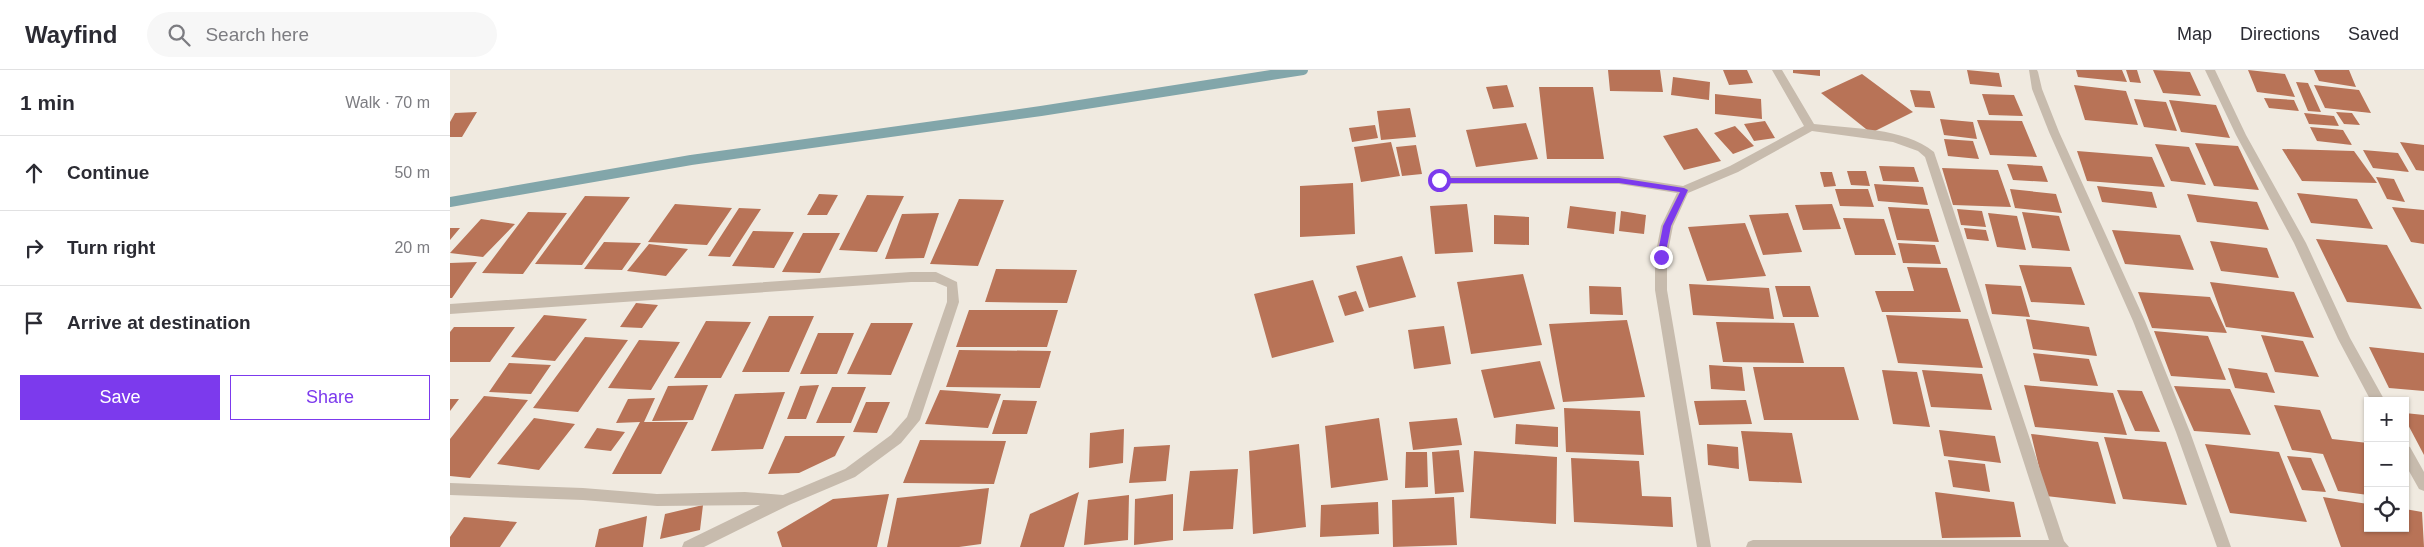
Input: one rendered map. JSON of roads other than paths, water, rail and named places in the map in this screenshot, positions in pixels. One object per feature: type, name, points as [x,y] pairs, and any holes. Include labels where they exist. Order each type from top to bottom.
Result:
[{"type":"street","points":[[1777,70],[1810,127]]},
{"type":"street","points":[[2210,70],[2241,135],[2300,243],[2344,339],[2376,397]]},
{"type":"street","points":[[2033,72],[2037,89],[2054,132],[2142,329],[2183,432],[2224,547]]},
{"type":"street","points":[[1439,180],[1619,180],[1684,190],[1734,169],[1810,127],[1905,141],[1926,149],[1930,155],[2060,547],[1753,547]]},
{"type":"street","points":[[1684,190],[1667,226],[1661,257],[1661,290],[1704,547]]},
{"type":"street","points":[[450,309],[911,277],[936,277],[953,285],[953,302],[913,420],[896,439],[850,473],[784,501],[689,547]]},
{"type":"street","points":[[2409,458],[2424,485]]},
{"type":"street","points":[[450,489],[584,494],[658,500],[745,498],[784,501]]},
{"type":"waterway","points":[[450,202],[691,160],[1041,111],[1303,70]]}]
